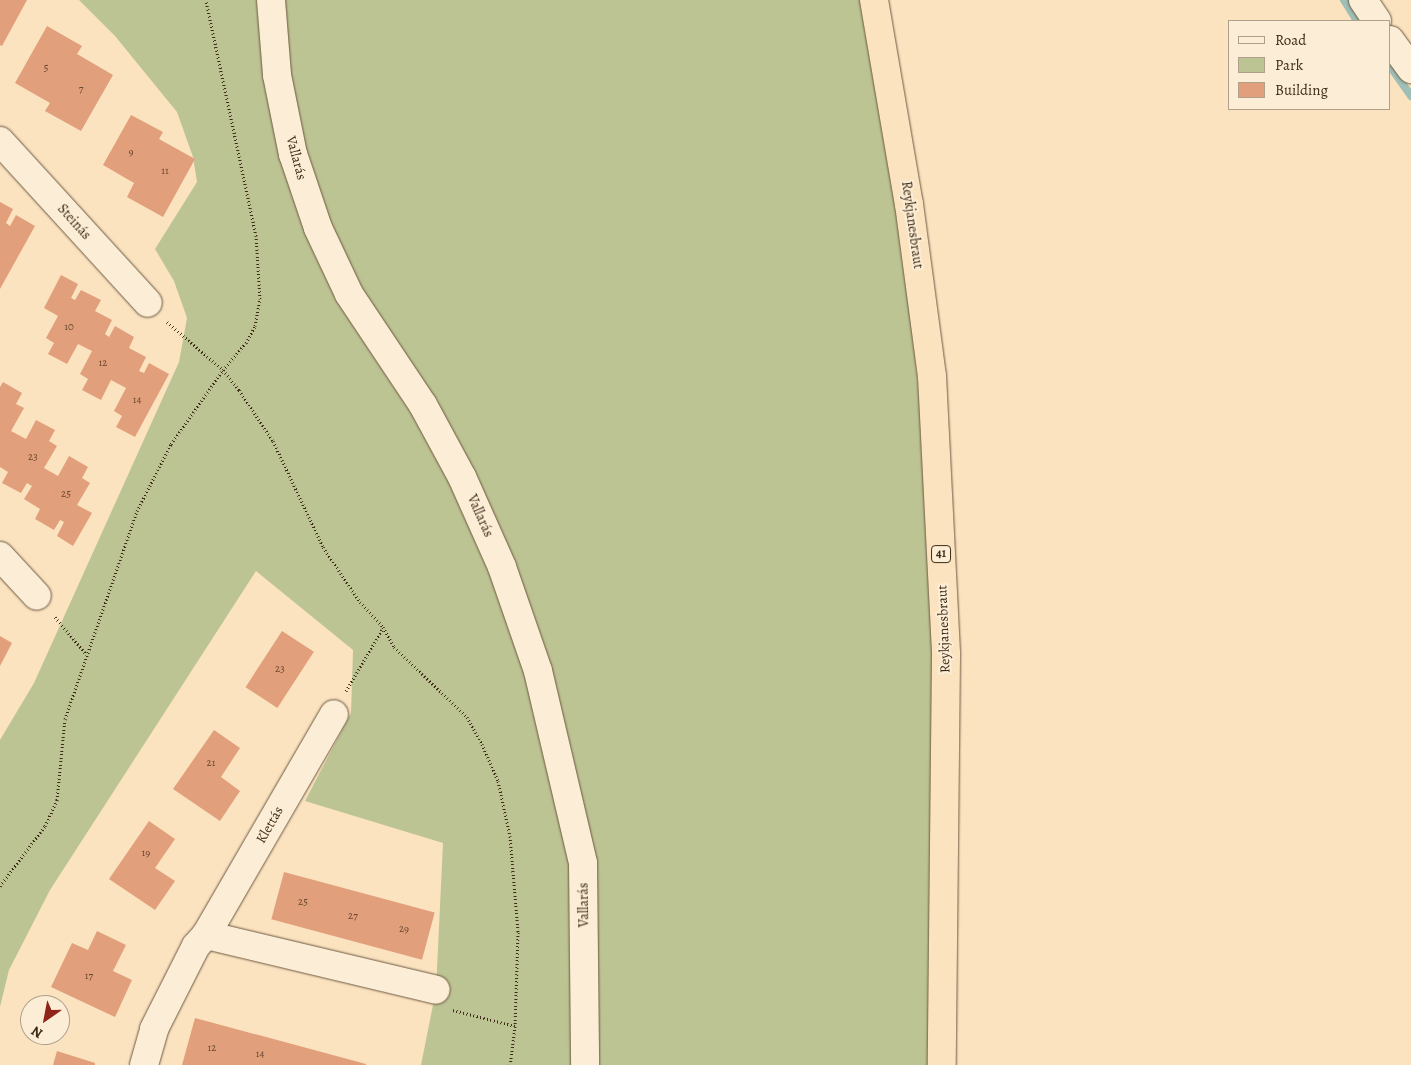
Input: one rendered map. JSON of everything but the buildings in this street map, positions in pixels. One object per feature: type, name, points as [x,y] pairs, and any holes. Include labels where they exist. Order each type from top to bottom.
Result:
[{"type":"highway","name":"Reykjanesbraut","points":[[868,0],[883,46]]},
{"type":"highway","name":"Reykjanesbraut","points":[[874,0],[909,204],[932,386],[946,655],[942,1065]]},
{"type":"street","name":"Vallarás","points":[[271,0],[277,75],[293,154],[318,228],[350,294],[423,405],[462,477],[502,567],[538,670],[583,863],[586,1065]]},
{"type":"street","points":[[1363,0],[1376,20]]},
{"type":"street","points":[[1391,41],[1411,69]]},
{"type":"street","name":"Steinás","points":[[0,142],[148,303]]},
{"type":"street","points":[[0,556],[37,596]]},
{"type":"street","name":"Klettás","points":[[144,1065],[154,1029],[196,946],[206,935],[334,714]]},
{"type":"street","points":[[206,935],[436,990]]},
{"type":"path","points":[[0,886],[45,826],[57,800],[64,719],[137,511],[153,477],[184,424],[223,370],[246,343],[255,326],[260,299],[260,270],[256,236],[206,0]]},
{"type":"path","points":[[148,303],[184,339],[223,370],[273,441],[324,547],[360,602],[383,627],[394,647],[467,717],[498,781],[510,836],[518,932],[515,1026],[510,1065]]},
{"type":"path","points":[[37,596],[86,654]]},
{"type":"path","points":[[334,714],[383,627]]},
{"type":"green space","points":[[79,0],[867,0],[883,46],[946,655],[945,1065],[421,1065],[436,990],[443,843],[305,801],[351,713],[353,650],[256,571],[50,890],[9,970],[0,1007],[0,740],[34,683],[179,362],[187,318],[174,281],[155,249],[197,182],[193,157],[177,112],[115,36]]},
{"type":"waterway","points":[[1344,0],[1356,20]]},
{"type":"waterway","points":[[1391,67],[1411,96]]}]
